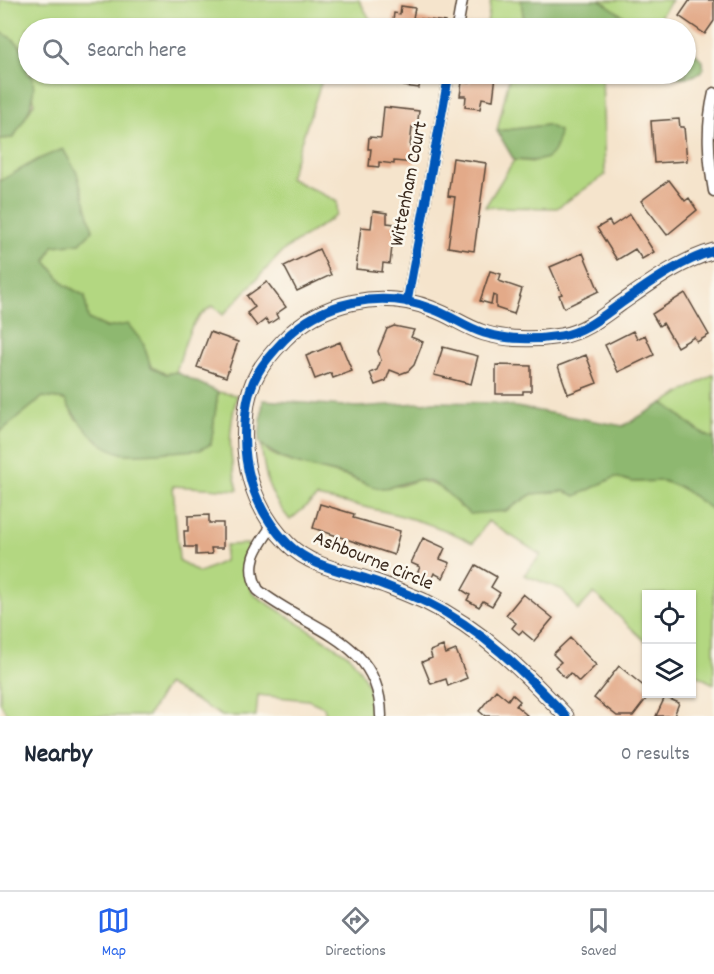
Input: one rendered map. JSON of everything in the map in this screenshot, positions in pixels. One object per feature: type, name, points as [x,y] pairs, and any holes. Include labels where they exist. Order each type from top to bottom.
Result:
[{"type":"street","points":[[459,18],[462,0]]},
{"type":"street","name":"Wittenham Court","points":[[408,302],[447,84]]},
{"type":"street","points":[[714,93],[709,117],[708,142],[714,191]]},
{"type":"street","name":"Ashbourne Circle","points":[[566,716],[484,637],[426,603],[308,558],[289,545],[273,525],[254,491],[244,455],[246,409],[250,386],[258,368],[293,330],[336,306],[376,300],[408,302],[434,309],[461,324],[501,336],[514,338],[562,336],[588,326],[667,273],[698,256],[714,251]]},
{"type":"street","points":[[273,525],[253,553],[252,579],[258,590],[350,646],[368,669],[377,687],[381,716]]},
{"type":"green space","points":[[0,0],[359,0],[369,18],[18,18],[18,43],[0,32]]},
{"type":"green space","points":[[491,0],[521,0],[524,18],[488,18]]},
{"type":"green space","points":[[521,0],[600,0],[625,17],[631,18],[524,18]]},
{"type":"green space","points":[[600,0],[672,0],[659,18],[625,17]]},
{"type":"green space","points":[[0,32],[18,43],[18,84],[33,84],[34,92],[27,115],[13,138],[0,139]]},
{"type":"green space","points":[[696,54],[701,59],[704,68],[696,74]]},
{"type":"green space","points":[[33,84],[321,84],[289,178],[337,201],[337,215],[284,250],[223,315],[213,306],[204,312],[188,334],[176,372],[166,374],[151,367],[143,343],[88,319],[85,296],[65,285],[46,261],[53,246],[80,243],[9,178],[0,181],[0,139],[13,138],[34,103]]},
{"type":"green space","points":[[508,84],[602,84],[605,175],[557,208],[485,207],[514,160],[533,162],[547,125],[497,131]]},
{"type":"green space","points":[[547,125],[559,131],[555,149],[546,158],[532,161],[514,160],[497,131]]},
{"type":"green space","points":[[63,149],[77,173],[93,230],[80,243],[53,246],[46,261],[65,285],[85,296],[88,319],[106,328],[128,324],[143,343],[151,367],[166,374],[176,372],[218,392],[211,444],[200,450],[127,454],[112,450],[95,439],[81,424],[65,400],[43,397],[0,432],[0,181],[39,159]]},
{"type":"green space","points":[[714,374],[714,439],[663,403]]},
{"type":"green space","points":[[218,392],[237,395],[230,442],[232,465],[238,490],[173,486],[179,560],[199,573],[224,561],[226,545],[248,544],[246,575],[253,594],[348,655],[367,683],[374,716],[326,716],[324,707],[308,700],[258,695],[256,716],[222,716],[167,684],[148,716],[8,716],[0,702],[0,432],[43,397],[65,400],[75,418],[121,453],[143,453],[211,444]]},
{"type":"green space","points":[[263,400],[357,407],[435,402],[494,403],[623,426],[663,403],[714,439],[714,511],[680,487],[663,481],[633,482],[615,477],[576,496],[564,491],[532,494],[506,511],[470,514],[433,483],[414,480],[392,487],[378,488],[348,476],[301,465],[279,456],[259,442]]},
{"type":"green space","points":[[261,444],[270,453],[285,460],[349,477],[365,484],[400,486],[418,480],[444,488],[460,507],[491,512],[506,511],[532,494],[564,491],[576,496],[615,477],[633,482],[663,481],[680,487],[714,511],[714,684],[696,675],[696,590],[642,590],[642,638],[594,593],[578,610],[563,590],[524,575],[541,555],[488,521],[473,543],[417,520],[317,497],[290,520],[272,493],[264,467]]},
{"type":"building","points":[[690,0],[714,0],[714,21],[705,34],[696,28],[696,18],[679,16]]},
{"type":"building","points":[[401,6],[415,8],[413,18],[393,18],[394,13],[400,14]]},
{"type":"building","points":[[404,84],[420,84],[419,88],[404,86]]},
{"type":"building","points":[[462,84],[495,84],[493,100],[482,98],[480,109],[465,107],[466,96],[460,96]]},
{"type":"building","points":[[384,107],[419,111],[417,128],[412,127],[410,147],[417,147],[415,163],[394,161],[394,164],[379,162],[379,167],[369,166],[371,149],[368,149],[369,137],[381,138]]},
{"type":"building","points":[[679,119],[680,127],[684,127],[687,161],[654,163],[651,121]]},
{"type":"building","points":[[453,158],[486,163],[474,251],[448,247],[455,197],[448,196]]},
{"type":"building","points":[[669,180],[685,201],[689,198],[697,210],[667,235],[641,201]]},
{"type":"building","points":[[373,211],[387,213],[387,223],[404,225],[402,239],[393,238],[390,264],[383,263],[382,272],[356,269],[361,227],[371,228]]},
{"type":"building","points":[[630,214],[654,252],[642,259],[635,249],[617,260],[597,228],[609,221],[612,226]]},
{"type":"building","points":[[319,249],[331,275],[297,291],[284,266]]},
{"type":"building","points":[[583,253],[599,291],[564,308],[559,295],[562,294],[550,267]]},
{"type":"building","points":[[490,271],[501,274],[499,281],[522,289],[514,314],[496,308],[496,296],[493,295],[491,304],[480,301]]},
{"type":"building","points":[[267,282],[286,307],[276,314],[278,318],[269,324],[266,319],[257,326],[247,313],[255,307],[247,296]]},
{"type":"building","points":[[685,293],[709,335],[697,342],[694,337],[677,347],[663,323],[659,326],[652,314]]},
{"type":"building","points":[[394,326],[414,330],[411,337],[423,342],[414,365],[408,371],[400,374],[390,370],[386,381],[375,385],[370,373],[377,370],[381,360],[378,351],[387,329]]},
{"type":"building","points":[[633,331],[637,339],[645,335],[654,355],[618,372],[605,345]]},
{"type":"building","points":[[210,332],[238,342],[226,377],[197,367]]},
{"type":"building","points":[[340,342],[352,371],[333,378],[331,373],[315,379],[306,356]]},
{"type":"building","points":[[443,347],[478,356],[471,384],[434,375]]},
{"type":"building","points":[[586,355],[597,383],[568,394],[558,366]]},
{"type":"building","points":[[496,365],[531,366],[531,391],[523,391],[523,394],[496,394]]},
{"type":"building","points":[[320,504],[354,514],[353,518],[400,531],[394,555],[313,528]]},
{"type":"building","points":[[209,515],[209,523],[223,523],[223,548],[211,548],[212,554],[196,555],[196,547],[185,547],[184,531],[188,531],[188,516]]},
{"type":"building","points":[[423,538],[445,548],[440,559],[450,563],[443,578],[434,573],[431,580],[417,574],[420,567],[411,563]]},
{"type":"building","points":[[476,565],[497,577],[491,587],[500,593],[492,606],[483,601],[479,607],[467,600],[470,595],[462,590]]},
{"type":"building","points":[[523,594],[553,618],[534,641],[522,631],[519,634],[512,628],[516,623],[506,615]]},
{"type":"building","points":[[570,638],[596,665],[579,682],[570,673],[565,678],[555,667],[561,662],[553,654]]},
{"type":"building","points":[[443,646],[446,654],[456,650],[467,678],[448,686],[446,679],[431,684],[422,662],[432,658],[430,651]]},
{"type":"building","points":[[619,666],[642,685],[642,698],[646,699],[633,716],[617,716],[594,698]]},
{"type":"building","points":[[496,690],[508,700],[512,694],[520,701],[516,706],[528,716],[485,716],[479,711]]},
{"type":"building","points":[[665,698],[679,703],[674,716],[656,716]]},
{"type":"cycle path","points":[[407,302],[447,84]]},
{"type":"cycle path","points":[[566,716],[534,683],[466,625],[426,602],[362,577],[317,563],[288,544],[265,515],[251,482],[245,447],[246,411],[250,390],[258,372],[270,356],[299,327],[316,316],[353,302],[393,300],[413,303],[445,314],[477,330],[503,337],[522,339],[561,336],[592,323],[677,267],[714,251]]}]
